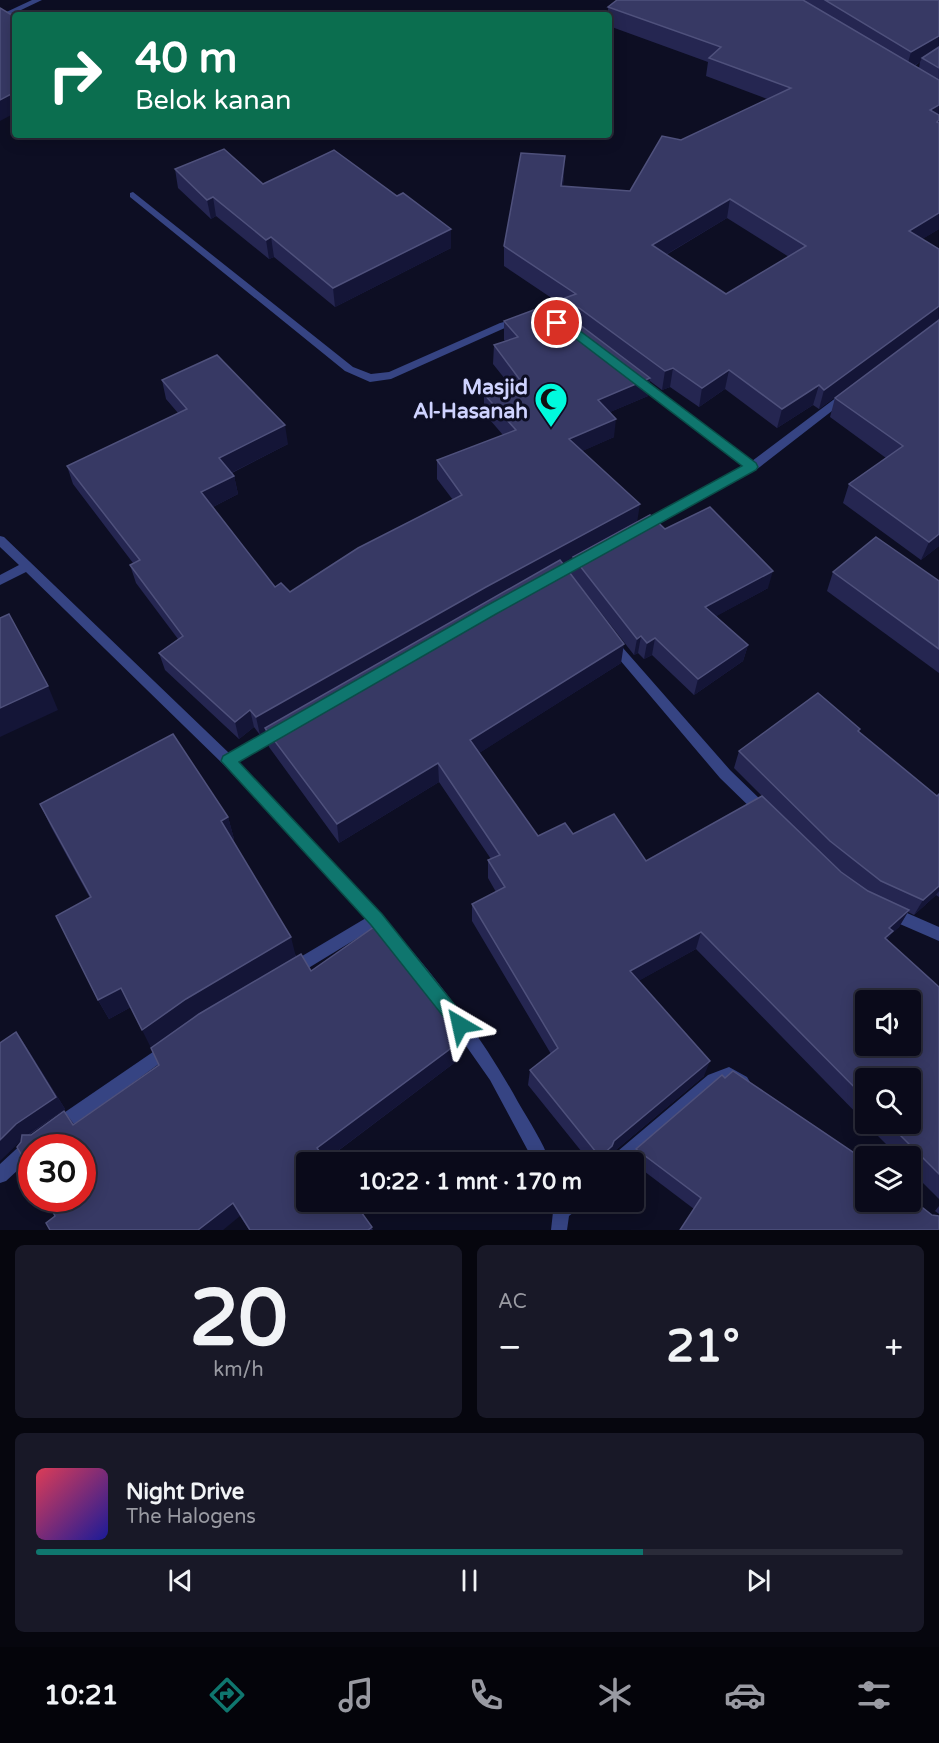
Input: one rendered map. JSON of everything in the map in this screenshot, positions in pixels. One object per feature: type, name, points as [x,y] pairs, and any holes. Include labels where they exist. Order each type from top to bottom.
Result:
[{"type":"street","points":[[13,12],[38,0]]},
{"type":"street","points":[[133,195],[349,369],[370,378],[391,375],[504,326],[531,320]]},
{"type":"street","points":[[621,368],[752,467]]},
{"type":"street","points":[[631,533],[752,467],[854,390]]},
{"type":"street","points":[[0,540],[229,761],[376,920],[448,1008],[495,1075],[537,1152]]},
{"type":"street","points":[[0,580],[27,566]]},
{"type":"street","points":[[601,629],[725,774],[773,820]]},
{"type":"street","points":[[229,761],[289,726]]},
{"type":"street","points":[[879,908],[939,934]]},
{"type":"street","points":[[278,978],[376,920]]},
{"type":"street","points":[[0,1175],[34,1144],[180,1039]]},
{"type":"street","points":[[630,1152],[713,1080],[729,1075],[755,1092]]},
{"type":"street","points":[[559,1230],[563,1212]]},
{"type":"building","points":[[617,0],[803,0],[939,80],[939,105],[930,110],[939,115],[937,122],[939,123],[939,213],[909,231],[939,249],[939,306],[824,390],[819,385],[782,409],[729,370],[702,388],[673,368],[665,371],[579,308],[559,300],[576,294],[504,246],[521,153],[565,156],[561,186],[630,191],[662,136],[681,140],[791,88],[709,58],[721,47],[608,7]],"holes":[[[730,199],[806,246],[726,294],[652,245]]]},
{"type":"building","points":[[825,0],[939,0],[939,36],[911,52]]},
{"type":"building","points":[[0,8],[12,15],[12,94],[0,100]]},
{"type":"building","points":[[939,47],[939,68],[922,58]]},
{"type":"building","points":[[224,149],[263,184],[334,150],[397,196],[403,193],[451,229],[333,288],[271,237],[266,240],[213,197],[207,200],[175,169]]},
{"type":"building","points":[[539,308],[548,308],[568,316],[650,378],[598,400],[616,419],[569,439],[640,504],[486,587],[256,717],[250,710],[235,722],[159,653],[183,636],[130,565],[140,560],[67,466],[187,409],[162,380],[217,355],[285,425],[219,458],[234,476],[201,492],[275,587],[281,583],[290,592],[358,548],[462,495],[437,460],[516,430],[484,394],[520,380],[494,345],[518,337],[504,321]]},
{"type":"building","points":[[939,320],[939,534],[929,542],[849,484],[903,446],[835,398]]},
{"type":"building","points":[[710,507],[773,571],[705,607],[748,645],[698,679],[655,638],[647,643],[641,636],[637,639],[573,557],[650,515],[665,529]]},
{"type":"building","points":[[876,537],[939,581],[939,649],[833,572]]},
{"type":"building","points":[[560,560],[624,644],[470,740],[538,836],[565,823],[573,834],[614,814],[646,861],[762,796],[841,872],[868,891],[909,910],[889,928],[893,931],[885,938],[939,987],[939,1174],[921,1156],[921,1146],[911,1146],[899,1134],[921,1134],[921,1068],[855,1068],[855,1088],[701,932],[630,971],[710,1061],[614,1141],[605,1152],[596,1152],[530,1070],[558,1048],[472,904],[505,887],[488,860],[500,855],[438,763],[337,824],[265,728]]},
{"type":"building","points":[[9,614],[48,686],[0,708],[0,618]]},
{"type":"building","points":[[818,693],[860,729],[858,731],[937,796],[939,794],[939,886],[923,900],[881,881],[830,841],[739,751]]},
{"type":"building","points":[[173,734],[228,817],[221,821],[291,937],[186,999],[142,1030],[121,988],[98,1000],[56,916],[91,897],[40,804]]},
{"type":"building","points":[[374,927],[462,1040],[317,1148],[320,1152],[296,1152],[296,1212],[361,1212],[372,1227],[368,1230],[250,1230],[233,1203],[198,1230],[50,1230],[46,1223],[55,1216],[53,1212],[96,1212],[96,1134],[32,1134],[64,1111],[73,1125],[159,1065],[151,1048],[199,1014],[301,954],[311,971]]},
{"type":"building","points":[[16,1032],[56,1097],[16,1124],[0,1140],[0,1043]]},
{"type":"building","points":[[733,1071],[855,1154],[855,1212],[921,1212],[921,1206],[932,1215],[939,1216],[939,1230],[680,1230],[701,1198],[644,1155],[644,1152],[636,1149],[722,1075],[725,1078]]},
{"type":"place","name":"Masjid Al-Hasanah","points":[[551,428]]},
{"type":"route","points":[[460,1025],[376,920],[229,761],[491,610],[752,467],[572,331],[557,323]]}]
